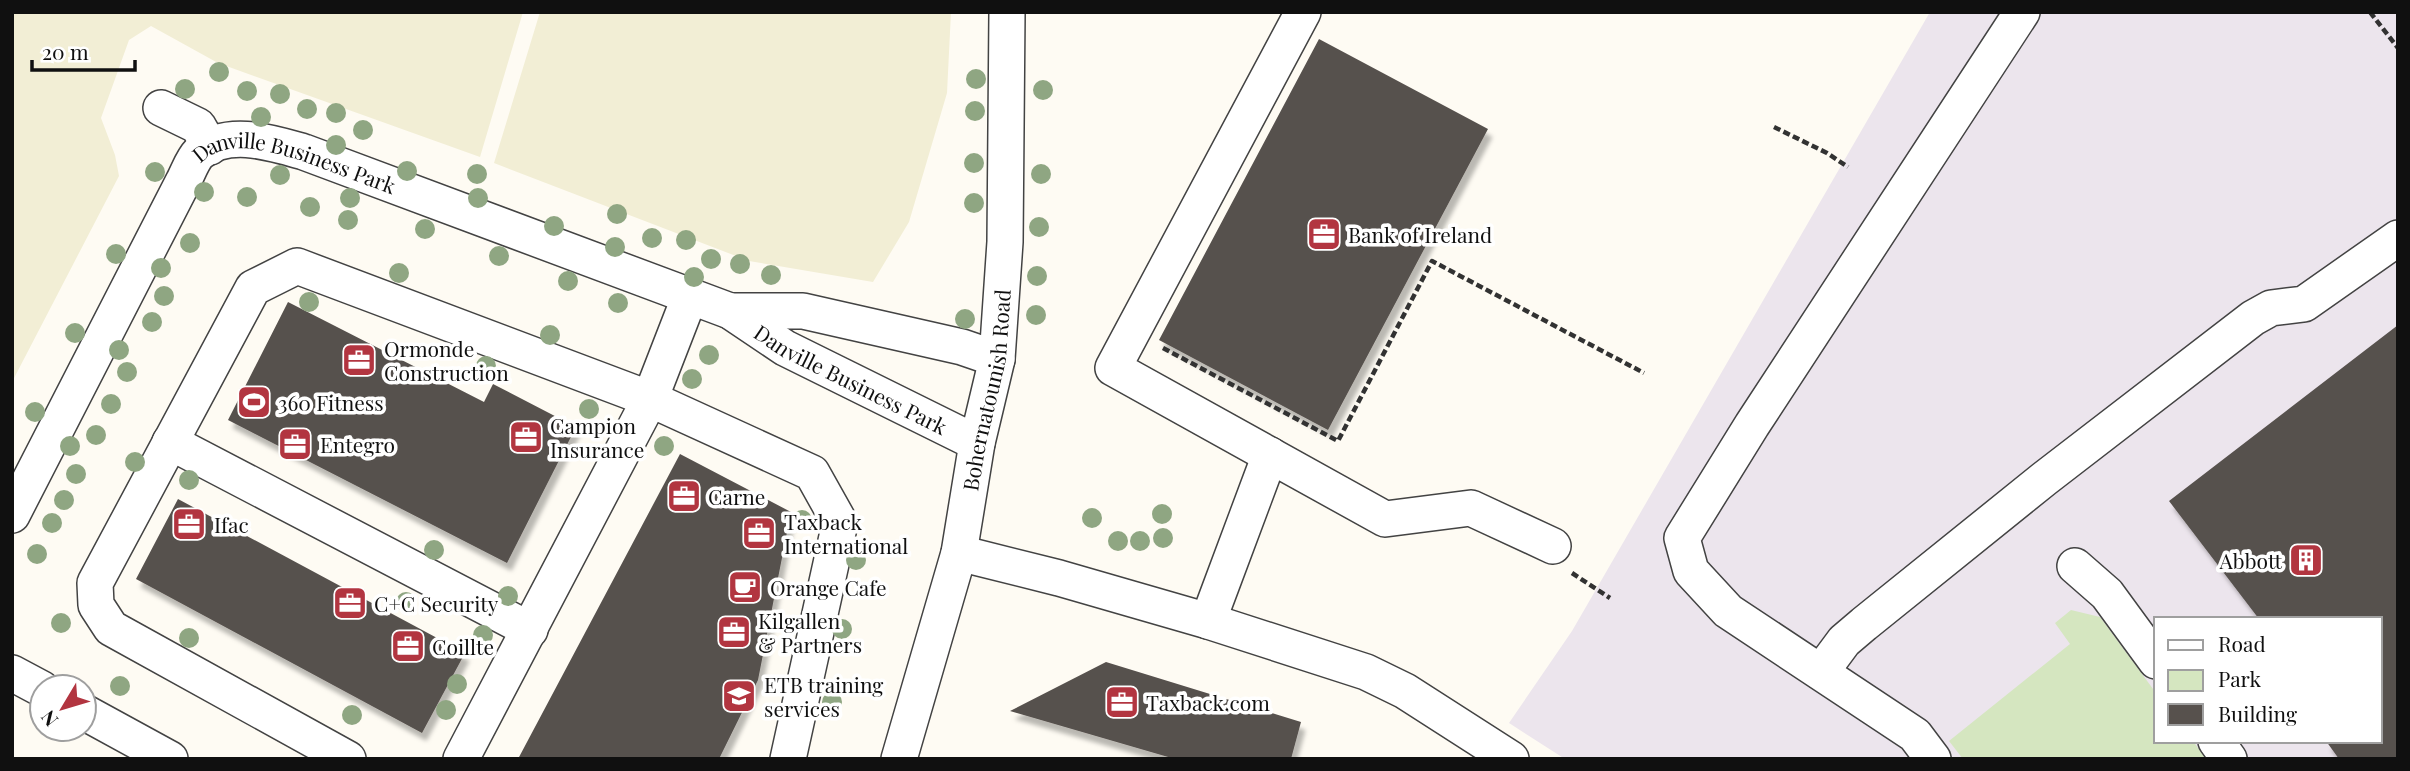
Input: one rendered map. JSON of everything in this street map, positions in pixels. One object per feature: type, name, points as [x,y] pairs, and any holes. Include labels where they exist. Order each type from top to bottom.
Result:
[{"type":"street","name":"Bohernatounish Road","points":[[899,759],[959,553],[977,443],[997,359],[1005,242],[1007,12]]},
{"type":"street","points":[[1303,12],[1113,368],[1385,519],[1471,508],[1553,546]]},
{"type":"street","points":[[1933,759],[1915,735],[1728,611],[1691,571],[1682,538],[1752,425],[2022,12]]},
{"type":"street","points":[[161,108],[198,126],[210,147]]},
{"type":"street","name":"Danville Business Park","points":[[12,515],[198,154],[223,139],[267,141],[304,152],[730,311],[785,348],[977,443]]},
{"type":"street","points":[[1821,672],[1844,640],[2044,479],[2253,318],[2271,308],[2304,304],[2398,238]]},
{"type":"street","points":[[348,759],[111,628],[96,605],[95,583],[253,288],[297,266],[650,399],[812,473],[840,523],[789,759]]},
{"type":"street","points":[[461,759],[650,399],[690,296]]},
{"type":"street","name":"Danville Business Park","points":[[730,311],[803,311],[962,348],[997,359]]},
{"type":"street","points":[[170,442],[530,630]]},
{"type":"street","points":[[1208,621],[1270,455]]},
{"type":"street","points":[[959,553],[1059,578],[1208,621],[1366,672],[1405,691],[1511,759]]},
{"type":"street","points":[[2075,566],[2107,594],[2154,658]]},
{"type":"street","points":[[12,673],[28,682]]},
{"type":"street","points":[[98,720],[170,759]]},
{"type":"street","points":[[2217,743],[2229,759]]},
{"type":"path","points":[[2370,12],[2398,48]]},
{"type":"path","points":[[1774,127],[1848,167]]},
{"type":"path","points":[[1132,332],[1338,441],[1432,261],[1644,373]]},
{"type":"path","points":[[1578,577],[1610,598]]},
{"type":"shaded area","points":[[12,12],[523,12],[480,157],[218,63],[151,26],[129,40],[101,118],[115,155],[119,176],[12,382]]},
{"type":"shaded area","points":[[540,12],[951,12],[947,93],[909,222],[873,282],[749,261],[494,163]]},
{"type":"shaded area","points":[[1930,12],[2398,12],[2398,759],[1565,759],[1509,723],[1572,631]]},
{"type":"green space","points":[[2071,610],[2100,617],[2154,690],[2154,743],[2194,743],[2206,759],[1963,759],[1949,741],[2070,644],[2055,623]]},
{"type":"building","name":"Bank of Ireland","points":[[1319,39],[1488,129],[1328,430],[1159,340]]},
{"type":"building","points":[[288,302],[484,402],[493,384],[576,427],[507,563],[228,420]]},
{"type":"building","name":"Abbott","points":[[2398,325],[2398,759],[2339,759],[2327,743],[2382,743],[2382,617],[2257,617],[2169,501]]},
{"type":"building","points":[[680,454],[791,512],[758,680],[719,759],[518,759]]},
{"type":"building","points":[[178,499],[465,653],[422,733],[136,579]]},
{"type":"building","points":[[1106,662],[1301,722],[1291,759],[1175,759],[1010,711]]},
{"type":"place","name":"Bank of Ireland","points":[[1324,234]]},
{"type":"place","name":"Ormonde Construction","points":[[359,360]]},
{"type":"place","name":"360 Fitness","points":[[254,402]]},
{"type":"place","name":"Campion Insurance","points":[[526,437]]},
{"type":"place","name":"Entegro","points":[[295,444]]},
{"type":"place","name":"Carne","points":[[684,496]]},
{"type":"place","name":"Ifac","points":[[189,524]]},
{"type":"place","name":"Taxback International","points":[[759,533]]},
{"type":"place","name":"Abbott","points":[[2306,560]]},
{"type":"place","name":"Orange Cafe","points":[[745,587]]},
{"type":"place","name":"C+C Security","points":[[350,603]]},
{"type":"place","name":"Kilgallen & Partners","points":[[734,632]]},
{"type":"place","name":"Coillte","points":[[408,646]]},
{"type":"place","name":"ETB training services","points":[[739,696]]},
{"type":"place","name":"Taxback.com","points":[[1122,702]]}]
